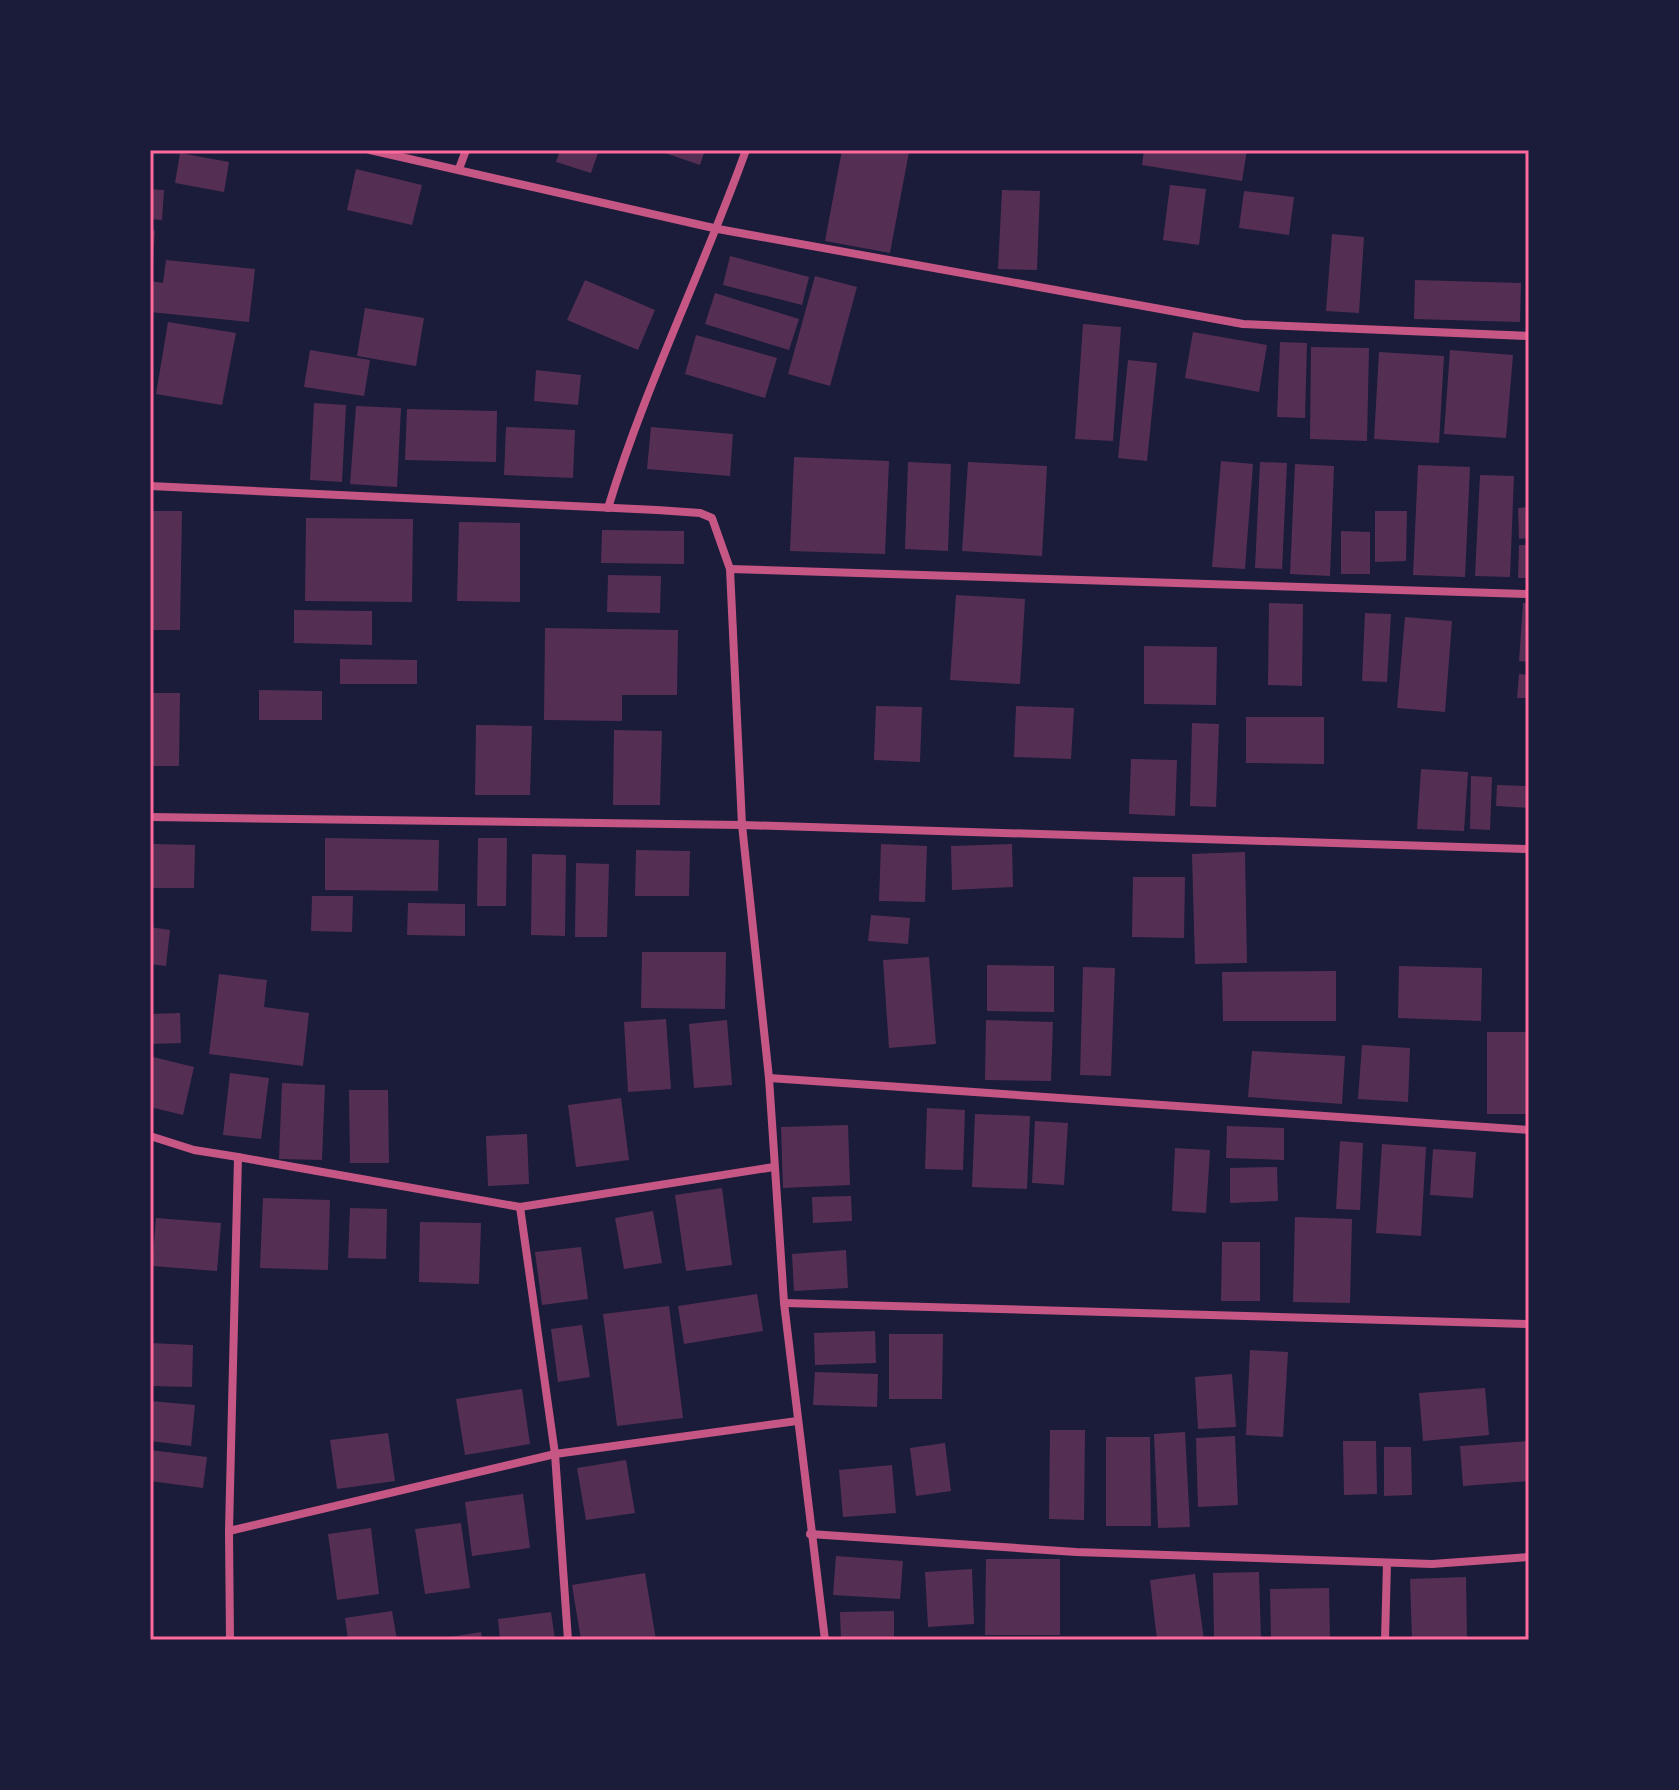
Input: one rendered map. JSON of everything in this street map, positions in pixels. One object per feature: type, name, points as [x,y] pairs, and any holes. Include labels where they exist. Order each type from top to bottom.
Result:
[{"type":"street","points":[[370,150],[718,229],[1243,324],[1529,336]]},
{"type":"street","points":[[459,169],[466,150]]},
{"type":"street","points":[[608,508],[625,450],[718,229],[746,150]]},
{"type":"street","points":[[150,486],[700,513],[712,518],[730,569],[742,825],[769,1078],[784,1303],[825,1640]]},
{"type":"street","points":[[730,569],[1529,594]]},
{"type":"street","points":[[150,817],[742,825],[1529,849]]},
{"type":"street","points":[[769,1078],[1529,1130]]},
{"type":"street","points":[[150,1136],[194,1150],[520,1207],[774,1167]]},
{"type":"street","points":[[230,1640],[229,1531],[238,1157]]},
{"type":"street","points":[[520,1207],[555,1454],[568,1640]]},
{"type":"street","points":[[784,1303],[1529,1324]]},
{"type":"street","points":[[229,1531],[555,1454],[797,1421]]},
{"type":"street","points":[[810,1534],[1076,1552],[1387,1563],[1432,1564],[1529,1557]]},
{"type":"street","points":[[1385,1640],[1387,1563]]},
{"type":"building","points":[[560,150],[599,150],[591,173],[556,162]]},
{"type":"building","points":[[656,150],[705,150],[700,165]]},
{"type":"building","points":[[842,150],[909,152],[890,253],[825,241]]},
{"type":"building","points":[[1144,150],[1247,150],[1242,181],[1142,165]]},
{"type":"building","points":[[180,153],[229,162],[224,192],[175,183]]},
{"type":"building","points":[[356,169],[422,185],[412,225],[347,210]]},
{"type":"building","points":[[1170,185],[1206,189],[1199,245],[1163,240]]},
{"type":"building","points":[[150,189],[164,190],[162,220],[150,219]]},
{"type":"building","points":[[1002,190],[1040,191],[1037,270],[998,269]]},
{"type":"building","points":[[1244,191],[1294,197],[1289,235],[1239,228]]},
{"type":"building","points":[[150,229],[155,230],[153,261],[150,261]]},
{"type":"building","points":[[1332,234],[1364,237],[1359,313],[1326,311]]},
{"type":"building","points":[[730,256],[809,277],[802,305],[723,285]]},
{"type":"building","points":[[166,260],[255,269],[249,322],[150,312],[150,281],[163,283]]},
{"type":"building","points":[[815,276],[857,287],[830,386],[788,374]]},
{"type":"building","points":[[585,280],[655,310],[638,350],[567,320]]},
{"type":"building","points":[[1415,280],[1521,283],[1520,322],[1414,319]]},
{"type":"building","points":[[715,293],[799,319],[789,350],[705,324]]},
{"type":"building","points":[[365,308],[424,318],[416,366],[357,356]]},
{"type":"building","points":[[168,322],[236,333],[222,405],[156,394]]},
{"type":"building","points":[[1083,324],[1121,327],[1113,441],[1075,439]]},
{"type":"building","points":[[1193,332],[1267,345],[1259,392],[1185,378]]},
{"type":"building","points":[[696,335],[777,358],[765,398],[685,374]]},
{"type":"building","points":[[1280,342],[1307,343],[1305,418],[1277,417]]},
{"type":"building","points":[[1311,347],[1369,348],[1367,441],[1310,439]]},
{"type":"building","points":[[310,350],[370,360],[364,396],[304,387]]},
{"type":"building","points":[[1450,350],[1513,355],[1506,438],[1444,434]]},
{"type":"building","points":[[1379,352],[1444,356],[1439,443],[1374,439]]},
{"type":"building","points":[[1128,360],[1157,363],[1147,461],[1118,458]]},
{"type":"building","points":[[536,370],[581,375],[578,405],[534,401]]},
{"type":"building","points":[[314,403],[346,405],[342,482],[310,480]]},
{"type":"building","points":[[356,406],[401,408],[397,487],[350,484]]},
{"type":"building","points":[[407,409],[497,411],[496,462],[405,460]]},
{"type":"building","points":[[506,427],[575,430],[573,478],[504,475]]},
{"type":"building","points":[[651,427],[733,434],[730,476],[647,469]]},
{"type":"building","points":[[794,457],[889,461],[885,554],[790,551]]},
{"type":"building","points":[[1221,461],[1253,464],[1245,569],[1212,567]]},
{"type":"building","points":[[908,462],[951,464],[948,551],[905,549]]},
{"type":"building","points":[[968,462],[1047,466],[1042,556],[962,551]]},
{"type":"building","points":[[1260,462],[1287,463],[1282,569],[1255,568]]},
{"type":"building","points":[[1295,464],[1334,466],[1330,576],[1290,574]]},
{"type":"building","points":[[1418,465],[1470,467],[1465,577],[1413,575]]},
{"type":"building","points":[[1480,475],[1514,476],[1510,577],[1475,576]]},
{"type":"building","points":[[1529,507],[1529,538],[1519,539],[1518,508]]},
{"type":"building","points":[[150,511],[182,511],[180,630],[150,630]]},
{"type":"building","points":[[1375,511],[1407,511],[1406,561],[1375,562]]},
{"type":"building","points":[[306,518],[413,519],[412,602],[305,601]]},
{"type":"building","points":[[459,522],[520,523],[520,602],[457,601]]},
{"type":"building","points":[[602,530],[684,531],[684,564],[601,563]]},
{"type":"building","points":[[1341,531],[1370,532],[1370,574],[1341,574]]},
{"type":"building","points":[[1519,545],[1529,545],[1529,578],[1518,578]]},
{"type":"building","points":[[608,575],[661,576],[660,613],[607,612]]},
{"type":"building","points":[[956,595],[1025,599],[1020,684],[950,680]]},
{"type":"building","points":[[1269,603],[1303,604],[1302,686],[1268,685]]},
{"type":"building","points":[[1523,603],[1529,603],[1529,662],[1519,661]]},
{"type":"building","points":[[294,610],[372,611],[372,645],[294,643]]},
{"type":"building","points":[[1365,613],[1391,614],[1387,682],[1362,681]]},
{"type":"building","points":[[1405,617],[1452,621],[1445,712],[1397,708]]},
{"type":"building","points":[[545,628],[678,630],[677,695],[622,695],[622,721],[544,720]]},
{"type":"building","points":[[1144,646],[1217,647],[1216,705],[1144,704]]},
{"type":"building","points":[[340,659],[417,660],[417,684],[340,684]]},
{"type":"building","points":[[1519,674],[1529,675],[1529,698],[1517,698]]},
{"type":"building","points":[[259,690],[322,691],[322,720],[259,720]]},
{"type":"building","points":[[150,693],[180,693],[179,766],[150,766]]},
{"type":"building","points":[[876,706],[922,707],[920,762],[874,760]]},
{"type":"building","points":[[1016,706],[1074,708],[1071,759],[1014,757]]},
{"type":"building","points":[[1246,717],[1324,717],[1324,764],[1246,763]]},
{"type":"building","points":[[1192,723],[1219,724],[1216,807],[1190,806]]},
{"type":"building","points":[[476,725],[532,726],[530,795],[475,795]]},
{"type":"building","points":[[614,730],[662,731],[660,805],[613,805]]},
{"type":"building","points":[[1131,759],[1177,760],[1175,816],[1129,814]]},
{"type":"building","points":[[1421,769],[1468,772],[1464,831],[1417,829]]},
{"type":"building","points":[[1471,776],[1492,777],[1490,830],[1470,829]]},
{"type":"building","points":[[1497,785],[1529,786],[1529,808],[1496,806]]},
{"type":"building","points":[[325,838],[439,840],[438,891],[325,890]]},
{"type":"building","points":[[478,838],[507,838],[506,906],[477,906]]},
{"type":"building","points":[[153,844],[195,845],[194,888],[153,888]]},
{"type":"building","points":[[881,844],[927,846],[925,902],[879,901]]},
{"type":"building","points":[[1012,844],[1013,887],[952,890],[951,846]]},
{"type":"building","points":[[636,850],[690,851],[689,896],[635,896]]},
{"type":"building","points":[[1245,852],[1247,963],[1195,964],[1192,854]]},
{"type":"building","points":[[532,854],[566,855],[565,936],[531,935]]},
{"type":"building","points":[[576,863],[609,864],[607,937],[575,937]]},
{"type":"building","points":[[1133,877],[1185,877],[1184,938],[1132,937]]},
{"type":"building","points":[[312,896],[353,896],[352,932],[311,931]]},
{"type":"building","points":[[408,903],[465,904],[465,936],[407,935]]},
{"type":"building","points":[[871,915],[910,918],[908,944],[868,941]]},
{"type":"building","points":[[150,927],[170,930],[166,966],[150,964]]},
{"type":"building","points":[[642,952],[726,952],[725,1009],[641,1008]]},
{"type":"building","points":[[929,957],[936,1044],[889,1048],[883,960]]},
{"type":"building","points":[[987,965],[1054,966],[1054,1012],[987,1011]]},
{"type":"building","points":[[1399,966],[1482,968],[1481,1021],[1398,1018]]},
{"type":"building","points":[[1083,967],[1115,968],[1111,1076],[1080,1075]]},
{"type":"building","points":[[1336,971],[1336,1021],[1223,1021],[1222,972]]},
{"type":"building","points":[[219,974],[267,980],[264,1007],[309,1013],[303,1066],[209,1054]]},
{"type":"building","points":[[180,1013],[181,1043],[150,1044],[150,1014]]},
{"type":"building","points":[[666,1019],[671,1089],[628,1092],[624,1022]]},
{"type":"building","points":[[727,1020],[732,1085],[694,1088],[689,1024]]},
{"type":"building","points":[[986,1020],[1053,1022],[1051,1081],[985,1080]]},
{"type":"building","points":[[1487,1032],[1529,1032],[1529,1114],[1487,1114]]},
{"type":"building","points":[[1362,1045],[1410,1048],[1408,1102],[1358,1099]]},
{"type":"building","points":[[1252,1051],[1345,1056],[1342,1104],[1248,1097]]},
{"type":"building","points":[[153,1057],[194,1067],[183,1115],[150,1107]]},
{"type":"building","points":[[230,1073],[269,1078],[261,1139],[223,1135]]},
{"type":"building","points":[[282,1083],[325,1085],[322,1160],[279,1159]]},
{"type":"building","points":[[349,1090],[388,1090],[389,1163],[350,1163]]},
{"type":"building","points":[[621,1098],[629,1160],[576,1167],[568,1105]]},
{"type":"building","points":[[927,1108],[965,1110],[963,1170],[925,1169]]},
{"type":"building","points":[[975,1114],[1030,1116],[1027,1189],[972,1187]]},
{"type":"building","points":[[1035,1121],[1068,1123],[1064,1185],[1032,1183]]},
{"type":"building","points":[[848,1125],[850,1185],[783,1188],[781,1127]]},
{"type":"building","points":[[1227,1126],[1284,1128],[1284,1160],[1226,1158]]},
{"type":"building","points":[[527,1134],[529,1184],[488,1186],[486,1136]]},
{"type":"building","points":[[1340,1141],[1363,1143],[1360,1210],[1336,1209]]},
{"type":"building","points":[[1382,1144],[1426,1147],[1421,1236],[1376,1233]]},
{"type":"building","points":[[1175,1148],[1210,1150],[1206,1213],[1172,1211]]},
{"type":"building","points":[[1433,1149],[1476,1152],[1473,1198],[1430,1195]]},
{"type":"building","points":[[1277,1167],[1278,1201],[1230,1203],[1230,1168]]},
{"type":"building","points":[[722,1188],[732,1265],[686,1271],[675,1195]]},
{"type":"building","points":[[851,1196],[852,1221],[813,1223],[812,1197]]},
{"type":"building","points":[[263,1198],[330,1200],[328,1270],[260,1268]]},
{"type":"building","points":[[350,1208],[387,1209],[386,1259],[348,1258]]},
{"type":"building","points":[[653,1211],[662,1263],[624,1269],[615,1218]]},
{"type":"building","points":[[1295,1217],[1352,1219],[1350,1303],[1293,1302]]},
{"type":"building","points":[[156,1218],[221,1223],[217,1271],[152,1266]]},
{"type":"building","points":[[420,1222],[481,1223],[479,1284],[419,1282]]},
{"type":"building","points":[[1222,1242],[1260,1242],[1260,1301],[1221,1301]]},
{"type":"building","points":[[581,1247],[588,1299],[542,1305],[535,1252]]},
{"type":"building","points":[[846,1250],[848,1288],[794,1291],[792,1254]]},
{"type":"building","points":[[757,1294],[763,1331],[684,1344],[678,1306]]},
{"type":"building","points":[[669,1306],[683,1418],[617,1426],[603,1314]]},
{"type":"building","points":[[582,1325],[590,1377],[558,1382],[551,1329]]},
{"type":"building","points":[[875,1331],[876,1363],[815,1365],[814,1333]]},
{"type":"building","points":[[889,1334],[943,1334],[942,1399],[889,1399]]},
{"type":"building","points":[[150,1343],[193,1345],[192,1387],[150,1386]]},
{"type":"building","points":[[1250,1350],[1288,1352],[1283,1437],[1246,1435]]},
{"type":"building","points":[[815,1372],[878,1374],[877,1407],[813,1405]]},
{"type":"building","points":[[1232,1374],[1236,1427],[1198,1429],[1195,1377]]},
{"type":"building","points":[[1485,1388],[1489,1435],[1423,1441],[1419,1393]]},
{"type":"building","points":[[522,1389],[530,1444],[465,1455],[456,1399]]},
{"type":"building","points":[[150,1401],[195,1405],[191,1446],[150,1441]]},
{"type":"building","points":[[1050,1430],[1085,1430],[1084,1520],[1049,1519]]},
{"type":"building","points":[[1185,1432],[1190,1527],[1158,1528],[1154,1434]]},
{"type":"building","points":[[388,1433],[395,1481],[337,1489],[330,1440]]},
{"type":"building","points":[[1235,1436],[1238,1505],[1198,1507],[1196,1438]]},
{"type":"building","points":[[1106,1437],[1150,1437],[1151,1526],[1106,1526]]},
{"type":"building","points":[[1343,1441],[1376,1441],[1377,1494],[1344,1495]]},
{"type":"building","points":[[1529,1441],[1529,1481],[1463,1486],[1460,1446]]},
{"type":"building","points":[[945,1443],[951,1491],[916,1496],[910,1448]]},
{"type":"building","points":[[1384,1447],[1411,1447],[1412,1495],[1384,1496]]},
{"type":"building","points":[[150,1450],[207,1457],[203,1488],[150,1481]]},
{"type":"building","points":[[626,1460],[635,1513],[586,1520],[577,1468]]},
{"type":"building","points":[[892,1465],[896,1513],[843,1517],[839,1470]]},
{"type":"building","points":[[523,1494],[530,1548],[472,1556],[465,1502]]},
{"type":"building","points":[[461,1523],[470,1588],[425,1594],[415,1529]]},
{"type":"building","points":[[371,1528],[379,1594],[337,1600],[328,1534]]},
{"type":"building","points":[[836,1556],[903,1561],[900,1599],[833,1595]]},
{"type":"building","points":[[986,1559],[1060,1559],[1060,1635],[985,1635]]},
{"type":"building","points":[[972,1569],[974,1624],[928,1627],[925,1572]]},
{"type":"building","points":[[1259,1572],[1261,1640],[1214,1640],[1213,1573]]},
{"type":"building","points":[[645,1573],[656,1640],[581,1640],[572,1585]]},
{"type":"building","points":[[1195,1574],[1204,1640],[1157,1640],[1150,1580]]},
{"type":"building","points":[[1466,1577],[1467,1640],[1412,1640],[1410,1579]]},
{"type":"building","points":[[1329,1588],[1330,1640],[1271,1640],[1270,1589]]},
{"type":"building","points":[[392,1611],[397,1640],[348,1640],[345,1618]]},
{"type":"building","points":[[894,1611],[894,1640],[841,1640],[840,1612]]},
{"type":"building","points":[[551,1612],[555,1640],[500,1640],[498,1619]]},
{"type":"building","points":[[481,1632],[482,1640],[444,1638]]}]
